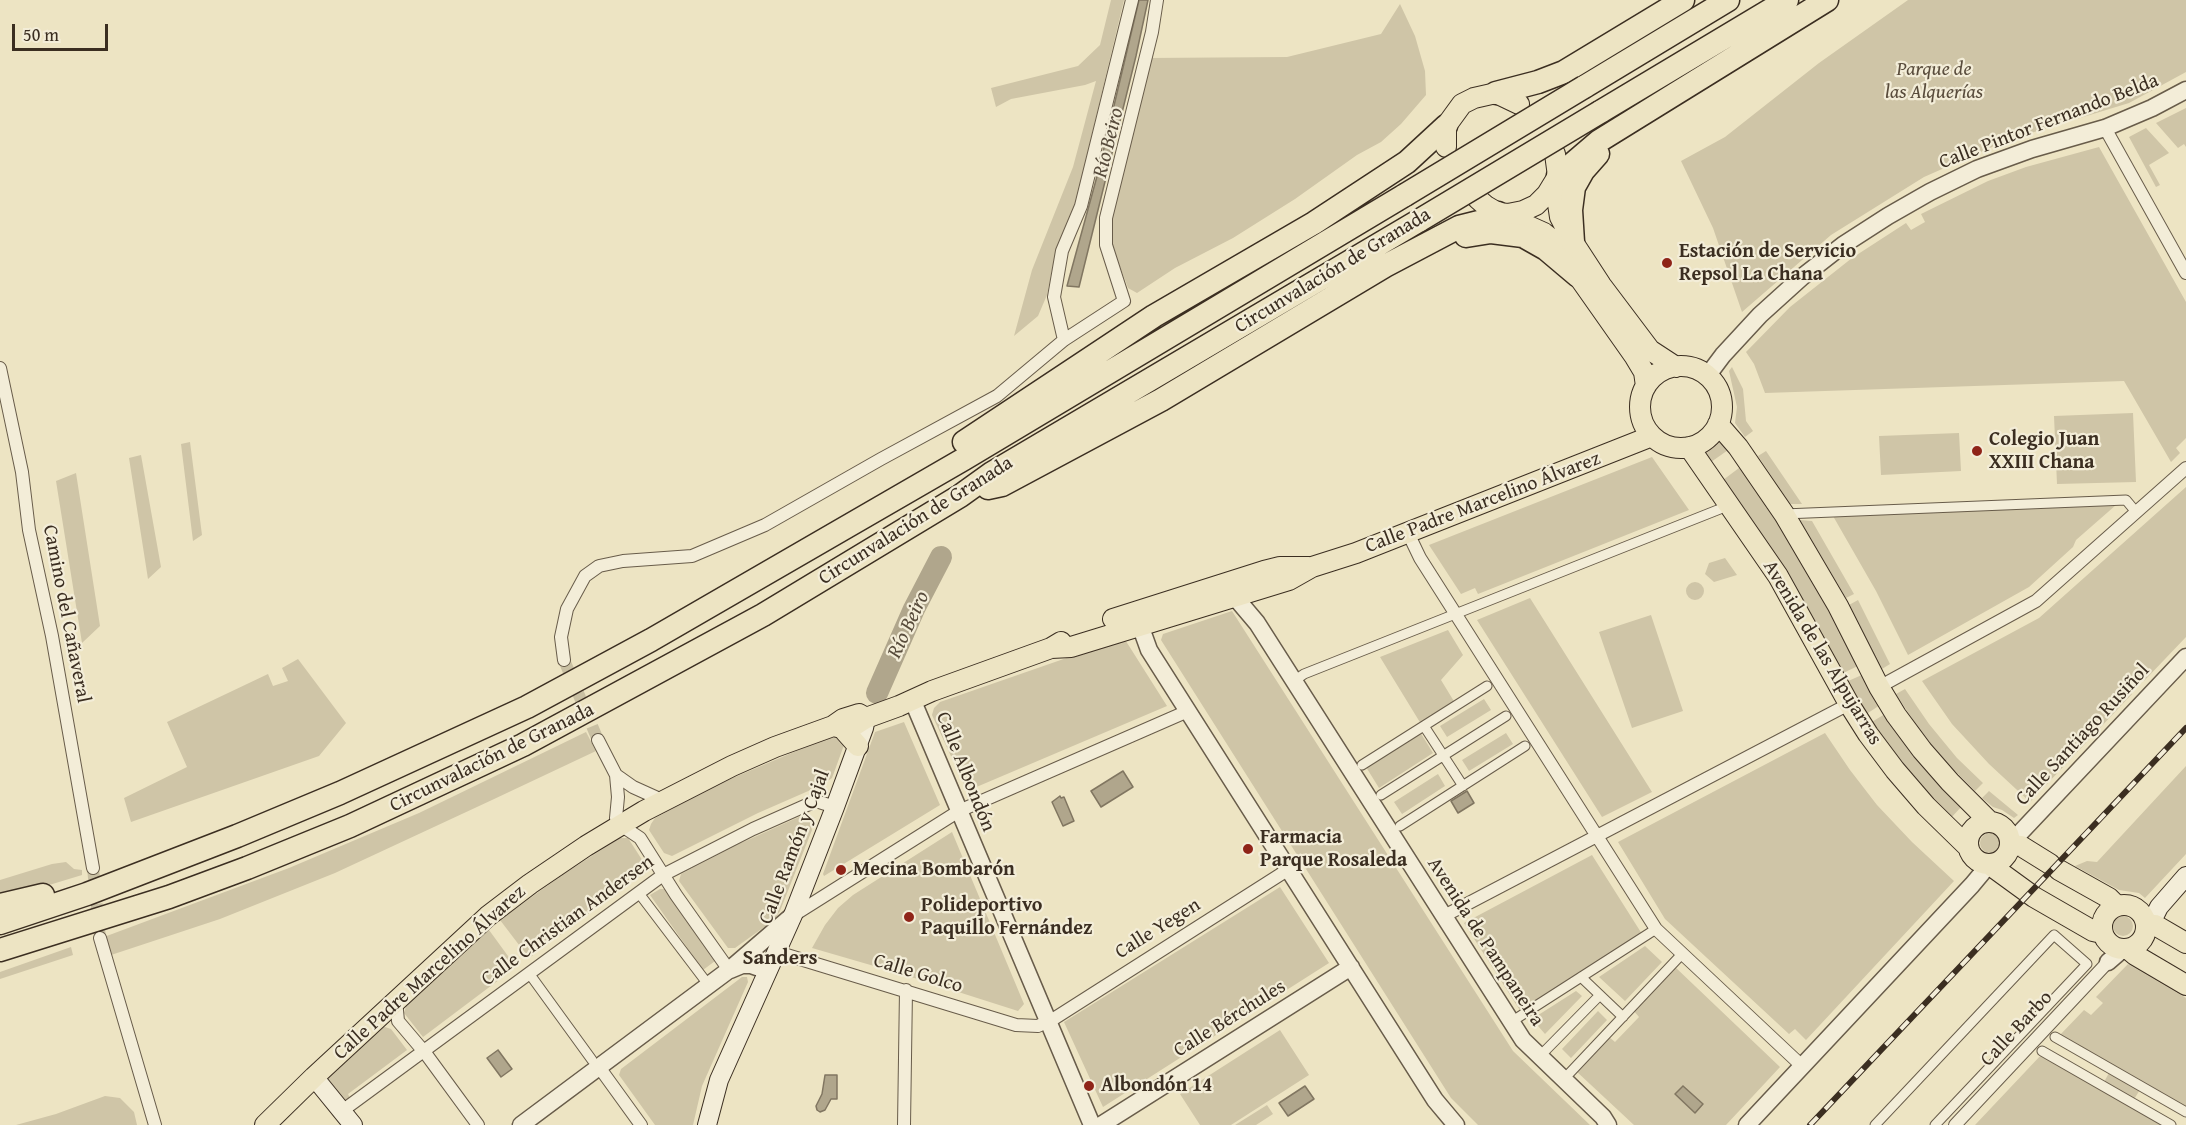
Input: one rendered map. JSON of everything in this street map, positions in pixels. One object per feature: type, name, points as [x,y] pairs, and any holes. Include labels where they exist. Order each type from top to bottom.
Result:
[{"type":"highway","points":[[1496,93],[1538,82],[1564,72],[1683,0]]},
{"type":"highway","name":"Circunvalación de Granada","points":[[0,923],[87,894],[237,836],[340,793],[526,707],[641,645],[928,479],[1728,0]]},
{"type":"highway","name":"Circunvalación de Granada","points":[[0,950],[169,897],[247,868],[350,826],[448,782],[578,717],[763,615],[960,496],[992,473],[1787,0]]},
{"type":"highway","points":[[1556,171],[1641,114],[1827,0]]},
{"type":"highway","points":[[1573,242],[1571,210],[1574,187],[1583,171],[1598,154],[1641,114]]},
{"type":"highway","points":[[928,479],[955,449],[1154,316],[1314,223],[1446,137]]},
{"type":"highway","points":[[960,496],[1002,484],[1152,405],[1404,256],[1459,227],[1487,220],[1503,213]]},
{"type":"highway","points":[[1404,256],[1470,235],[1504,232],[1523,236],[1546,249],[1578,276]]},
{"type":"highway","points":[[0,905],[47,894],[87,894]]},
{"type":"highway","points":[[0,965],[13,960],[50,935]]},
{"type":"main road","points":[[1446,137],[1462,104],[1474,98],[1496,93],[1519,104]]},
{"type":"main road","points":[[1503,213],[1523,211],[1536,205],[1556,171]]},
{"type":"main road","points":[[1556,171],[1560,217],[1573,242],[1601,285],[1650,350],[1676,367]]},
{"type":"main road","points":[[1478,199],[1486,206],[1544,233],[1559,245],[1635,357],[1644,372],[1646,386]]},
{"type":"main road","points":[[1676,367],[1696,368],[1708,375],[1716,385],[1721,398],[1722,410],[1718,424],[1710,436],[1700,444],[1689,447],[1666,445],[1652,436],[1641,414],[1641,401],[1646,386],[1658,373],[1676,367]]},
{"type":"main road","name":"Avenida de las Alpujarras","points":[[1718,424],[1738,447],[1784,514],[1838,606],[1879,687],[1896,715],[1950,782],[1990,822]]},
{"type":"main road","name":"Calle Padre Marcelino Álvarez","points":[[1051,648],[1071,647],[1289,580],[1312,567],[1356,553],[1652,436]]},
{"type":"main road","name":"Avenida de las Alpujarras","points":[[1689,447],[1778,576],[1868,734],[1895,771],[1926,806],[1968,847]]},
{"type":"main road","name":"Calle Padre Marcelino Álvarez","points":[[265,1125],[314,1077],[389,1018],[396,1000],[488,916],[530,884],[644,811],[775,747],[837,727],[843,719],[859,714],[866,718],[1051,648],[1087,628],[1182,596],[1280,567],[1312,567]]},
{"type":"main road","points":[[1140,625],[1147,615],[1167,608],[1182,596],[1202,596],[1222,590],[1245,594]]},
{"type":"main road","name":"Calle Ramón y Cajal","points":[[707,1125],[719,1080],[793,915],[858,746],[866,718]]},
{"type":"main road","points":[[837,727],[858,746]]},
{"type":"main road","points":[[1987,864],[1996,864],[2006,856],[2010,842],[2003,828],[1990,822],[1978,825],[1970,835],[1968,847],[1974,858],[1987,864],[2034,897],[2093,931],[2114,947],[2134,955],[2186,985]]},
{"type":"main road","points":[[2010,842],[2021,846],[2109,898],[2117,906]]},
{"type":"main road","points":[[2114,947],[2139,942],[2145,931],[2147,916],[2186,876]]},
{"type":"main road","points":[[2114,947],[2103,920],[2106,913],[2117,906],[2131,906],[2147,916],[2155,925],[2186,943]]},
{"type":"main road","points":[[314,1077],[348,1118]]},
{"type":"street","points":[[1064,340],[1054,297],[1062,251],[1081,206],[1132,0]]},
{"type":"street","points":[[564,660],[561,637],[567,609],[585,576],[600,566],[623,561],[692,556],[765,525],[997,396],[1064,340],[1124,302],[1106,245],[1106,218],[1152,32],[1157,0]]},
{"type":"street","name":"Calle Pintor Fernando Belda","points":[[1708,375],[1760,315],[1802,277],[1842,245],[1888,216],[1930,192],[1977,170],[2032,150],[2105,128],[2152,108],[2186,90]]},
{"type":"street","points":[[2105,128],[2186,273]]},
{"type":"street","name":"Camino del Cañaveral","points":[[0,368],[22,471],[29,530],[52,636],[93,868]]},
{"type":"street","points":[[1879,687],[2036,601],[2186,468]]},
{"type":"street","points":[[1784,514],[2126,500],[2136,512]]},
{"type":"street","points":[[1294,681],[1304,674],[1710,513],[1728,503]]},
{"type":"street","points":[[1408,532],[1420,558],[1656,929],[1802,1066]]},
{"type":"street","name":"Avenida de Pampaneira","points":[[1245,594],[1250,613],[1523,1040],[1603,1117],[1608,1125]]},
{"type":"street","points":[[1140,625],[1149,650],[1435,1100],[1455,1125]]},
{"type":"street","name":"Calle Santiago Rusiñol","points":[[2010,842],[2186,657]]},
{"type":"street","points":[[1362,765],[1487,686]]},
{"type":"street","name":"Calle Albondón","points":[[912,699],[1092,1125]]},
{"type":"street","points":[[1444,916],[1849,704]]},
{"type":"street","points":[[521,1125],[596,1064],[729,970],[793,915],[959,812],[1188,711]]},
{"type":"street","points":[[1381,795],[1506,716]]},
{"type":"street","points":[[1424,726],[1463,786]]},
{"type":"street","points":[[598,740],[616,775],[616,818],[620,825],[640,838],[729,970]]},
{"type":"street","points":[[1400,826],[1525,747]]},
{"type":"street","points":[[616,775],[633,787],[664,801]]},
{"type":"street","name":"Calle Christian Andersen","points":[[348,1118],[423,1051],[663,875],[753,829],[816,801],[835,807]]},
{"type":"street","points":[[640,838],[644,811]]},
{"type":"street","points":[[1747,1125],[1972,885],[1987,864]]},
{"type":"street","name":"Calle Yegen","points":[[1048,1022],[1289,869]]},
{"type":"street","points":[[641,896],[704,979]]},
{"type":"street","points":[[1511,1022],[1656,929]]},
{"type":"street","points":[[1875,1125],[2054,935],[2086,964],[1935,1125]]},
{"type":"street","points":[[100,938],[155,1125]]},
{"type":"street","points":[[760,943],[777,952]]},
{"type":"street","name":"Calle Barbo","points":[[1955,1125],[2114,947]]},
{"type":"street","name":"Calle Golco","points":[[777,952],[1016,1025],[1038,1026],[1048,1022]]},
{"type":"street","points":[[1564,1079],[1682,954]]},
{"type":"street","points":[[729,970],[742,965],[750,965],[768,971]]},
{"type":"street","name":"Calle Bérchules","points":[[1101,1125],[1351,967]]},
{"type":"street","points":[[531,976],[642,1125]]},
{"type":"street","points":[[1581,977],[1623,1017]]},
{"type":"street","points":[[904,1125],[906,990]]},
{"type":"street","points":[[1540,1056],[1600,995]]},
{"type":"street","points":[[389,1018],[423,1051],[478,1125]]},
{"type":"street","points":[[2055,1037],[2186,1112]]},
{"type":"street","points":[[2042,1051],[2171,1125]]},
{"type":"green space","points":[[1111,0],[1124,0],[1075,205],[1055,254],[1047,295],[1038,316],[1014,336],[1032,270],[1073,167],[1096,81],[1011,99],[996,107],[991,88],[1078,66],[1100,45]]},
{"type":"green space","name":"Parque de las Alquerías","points":[[1908,0],[2186,0],[2186,72],[2129,103],[2008,140],[1924,177],[1831,235],[1742,312],[1713,228],[1681,161],[1725,137],[1819,63]]},
{"type":"green space","points":[[1400,4],[1415,36],[1425,71],[1426,95],[1401,124],[1381,142],[1357,155],[1295,199],[1233,238],[1175,268],[1137,293],[1128,288],[1112,245],[1109,220],[1148,58],[1287,57],[1381,34]]},
{"type":"green space","points":[[2186,108],[2186,147],[2184,144],[2178,148],[2156,123]]},
{"type":"green space","points":[[2146,128],[2169,153],[2149,165],[2160,185],[2156,187],[2129,137]]},
{"type":"green space","points":[[2099,147],[2186,302],[2186,438],[2176,448],[2180,453],[2171,462],[2124,381],[1765,393],[1754,364],[1746,352],[1790,307],[1852,258],[1906,223],[1911,230],[1925,222],[1921,214],[1988,181],[2026,167]]},
{"type":"green space","points":[[1732,367],[1743,389],[1746,421],[1753,431],[1745,437],[1735,423],[1737,407],[1729,371]]},
{"type":"green space","points":[[2133,413],[2136,482],[2057,484],[2054,416]]},
{"type":"green space","points":[[1959,433],[1961,471],[1881,475],[1879,436]]},
{"type":"green space","points":[[1724,437],[1731,448],[1711,462],[1704,451]]},
{"type":"green space","points":[[190,442],[202,535],[193,541],[181,444]]},
{"type":"green space","points":[[1766,451],[1802,504],[1790,504],[1758,456]]},
{"type":"green space","points":[[141,455],[161,567],[148,579],[129,458]]},
{"type":"green space","points":[[1652,457],[1689,510],[1478,594],[1475,588],[1461,594],[1429,545]]},
{"type":"green space","points":[[1743,465],[1779,519],[1860,665],[1841,674],[1800,595],[1723,480]]},
{"type":"green space","points":[[76,473],[100,626],[82,643],[56,481]]},
{"type":"green space","points":[[2186,487],[2186,637],[2144,681],[2137,675],[2126,688],[2132,694],[2030,802],[1989,764],[1952,724],[1922,681],[2039,618]]},
{"type":"green space","points":[[2116,505],[2076,540],[2073,547],[2029,587],[1908,655],[1876,591],[1833,516]]},
{"type":"green space","points":[[1800,520],[1812,521],[1854,594],[1846,598]]},
{"type":"green space","points":[[1725,558],[1737,575],[1714,582],[1705,574],[1709,563]]},
{"type":"green space","points":[[1691,582],[1699,582],[1704,587],[1702,598],[1691,600],[1686,595],[1686,587]]},
{"type":"green space","points":[[1530,598],[1652,792],[1602,817],[1477,620]]},
{"type":"green space","points":[[1858,600],[1890,664],[1882,669],[1849,605]]},
{"type":"green space","points":[[1232,611],[1513,1051],[1590,1125],[1478,1125],[1451,1098],[1161,640],[1163,634]]},
{"type":"green space","points":[[1651,615],[1683,711],[1632,728],[1599,632]]},
{"type":"green space","points":[[1448,630],[1463,655],[1441,680],[1455,703],[1421,724],[1380,657]]},
{"type":"green space","points":[[1124,638],[1167,706],[967,791],[932,715],[934,708],[940,702]]},
{"type":"green space","points":[[298,659],[346,723],[319,756],[131,822],[124,798],[187,767],[167,722],[268,674],[273,686],[288,681],[282,668]]},
{"type":"green space","points":[[1864,674],[1880,705],[1865,715],[1846,682]]},
{"type":"green space","points":[[1905,689],[1929,724],[1957,758],[1983,783],[1975,791],[1921,732],[1896,694]]},
{"type":"green space","points":[[1484,699],[1491,710],[1447,737],[1440,726]]},
{"type":"green space","points":[[1885,714],[1962,806],[1950,819],[1925,794],[1870,723]]},
{"type":"green space","points":[[904,722],[940,805],[824,876],[875,732]]},
{"type":"green space","points":[[586,732],[596,751],[492,800],[335,873],[220,919],[108,956],[104,937],[289,868],[419,813]]},
{"type":"green space","points":[[1420,732],[1433,753],[1379,788],[1366,767]]},
{"type":"green space","points":[[1506,733],[1513,744],[1469,771],[1462,760]]},
{"type":"green space","points":[[1825,733],[1877,805],[1954,881],[1806,1040],[1795,1029],[1789,1034],[1665,919],[1618,842]]},
{"type":"green space","points":[[829,737],[840,739],[844,745],[832,778],[822,785],[758,813],[672,856],[664,853],[649,830],[655,818],[714,786]]},
{"type":"green space","points":[[2186,766],[2186,854],[2145,898],[2139,893],[2119,890],[2075,866],[2087,861],[2097,862]]},
{"type":"green space","points":[[1438,774],[1445,786],[1402,814],[1394,802]]},
{"type":"green space","points":[[1989,791],[2018,815],[2014,818],[1993,807],[1982,798]]},
{"type":"green space","points":[[801,816],[809,819],[812,830],[780,911],[774,920],[735,948],[728,948],[679,881],[681,874]]},
{"type":"green space","name":"Polideportivo Paquillo Fernández","points":[[952,832],[1024,1004],[1018,1011],[812,948],[838,908],[853,895]]},
{"type":"green space","points":[[1990,833],[1997,836],[2000,843],[1997,850],[1990,853],[1983,850],[1980,843],[1983,836]]},
{"type":"green space","points":[[620,838],[628,838],[646,866],[644,873],[529,958],[500,920],[562,875]]},
{"type":"green space","points":[[1592,855],[1642,934],[1521,1012],[1464,923]]},
{"type":"green space","points":[[66,862],[74,869],[82,870],[82,875],[0,900],[0,880]]},
{"type":"green space","points":[[1280,887],[1329,963],[1103,1107],[1064,1022]]},
{"type":"green space","points":[[660,889],[665,889],[715,961],[703,970],[650,895]]},
{"type":"green space","points":[[2123,916],[2130,919],[2133,926],[2130,933],[2123,936],[2116,933],[2113,926],[2116,919]]},
{"type":"green space","points":[[489,930],[516,967],[423,1037],[404,1013],[408,1000]]},
{"type":"green space","points":[[1645,946],[1662,962],[1625,1001],[1599,977]]},
{"type":"green space","points":[[71,947],[73,955],[0,979],[0,972]]},
{"type":"green space","points":[[2128,964],[2186,998],[2186,1110],[2059,1036],[2084,1010],[2091,1015],[2103,1003],[2096,997]]},
{"type":"green space","points":[[1674,966],[1780,1067],[1726,1125],[1634,1125],[1576,1071],[1608,1036],[1615,1042],[1639,1017],[1633,1010]]},
{"type":"green space","points":[[742,977],[747,977],[748,982],[702,1086],[693,1125],[655,1125],[619,1075],[621,1069]]},
{"type":"green space","points":[[1576,991],[1582,996],[1545,1034],[1532,1019]]},
{"type":"green space","points":[[1598,1011],[1607,1020],[1571,1058],[1562,1049]]},
{"type":"green space","points":[[379,1028],[391,1029],[407,1050],[348,1094],[350,1098],[346,1100],[341,1098],[325,1081],[327,1073]]},
{"type":"green space","points":[[1280,1030],[1309,1075],[1231,1125],[1200,1125],[1180,1094]]},
{"type":"green space","points":[[2042,1054],[2167,1125],[1975,1125]]},
{"type":"green space","points":[[2110,1071],[2141,1088],[2133,1101],[2103,1084]]},
{"type":"green space","points":[[105,1096],[120,1098],[134,1112],[137,1125],[16,1125],[56,1114]]},
{"type":"green space","points":[[1267,1105],[1273,1114],[1256,1125],[1235,1125]]},
{"type":"water","points":[[1139,0],[1148,0],[1079,287],[1067,286],[1099,169]]},
{"type":"water","points":[[1123,771],[1133,787],[1101,807],[1091,791]]},
{"type":"water","points":[[1467,791],[1474,803],[1458,813],[1451,801]]},
{"type":"water","points":[[1060,796],[1064,797],[1074,821],[1063,826],[1052,802]]},
{"type":"water","points":[[498,1050],[512,1069],[501,1077],[487,1058]]},
{"type":"water","points":[[825,1075],[837,1075],[837,1099],[831,1099],[825,1110],[820,1112],[816,1106],[822,1094]]},
{"type":"water","points":[[1305,1086],[1314,1099],[1288,1116],[1279,1103]]},
{"type":"water","points":[[1683,1086],[1703,1104],[1695,1113],[1675,1094]]},
{"type":"waterway","name":"Río Beiro","points":[[877,693],[914,609],[941,557]]},
{"type":"tunnel","points":[[564,660],[598,740]]},
{"type":"tunnel","points":[[93,868],[100,938]]},
{"type":"railway","points":[[1810,1125],[2186,728]]},
{"type":"place","name":"Estación de Servicio Repsol La Chana","points":[[1667,263]]},
{"type":"place","name":"Colegio Juan XXIII Chana","points":[[1977,451]]},
{"type":"place","name":"Farmacia Parque Rosaleda","points":[[1248,849]]},
{"type":"place","name":"Mecina Bombarón","points":[[841,870]]},
{"type":"place","name":"Polideportivo Paquillo Fernández","points":[[909,917]]},
{"type":"place","name":"Albondón 14","points":[[1089,1086]]},
{"type":"district","name":"Sanders","points":[[780,959]]}]
